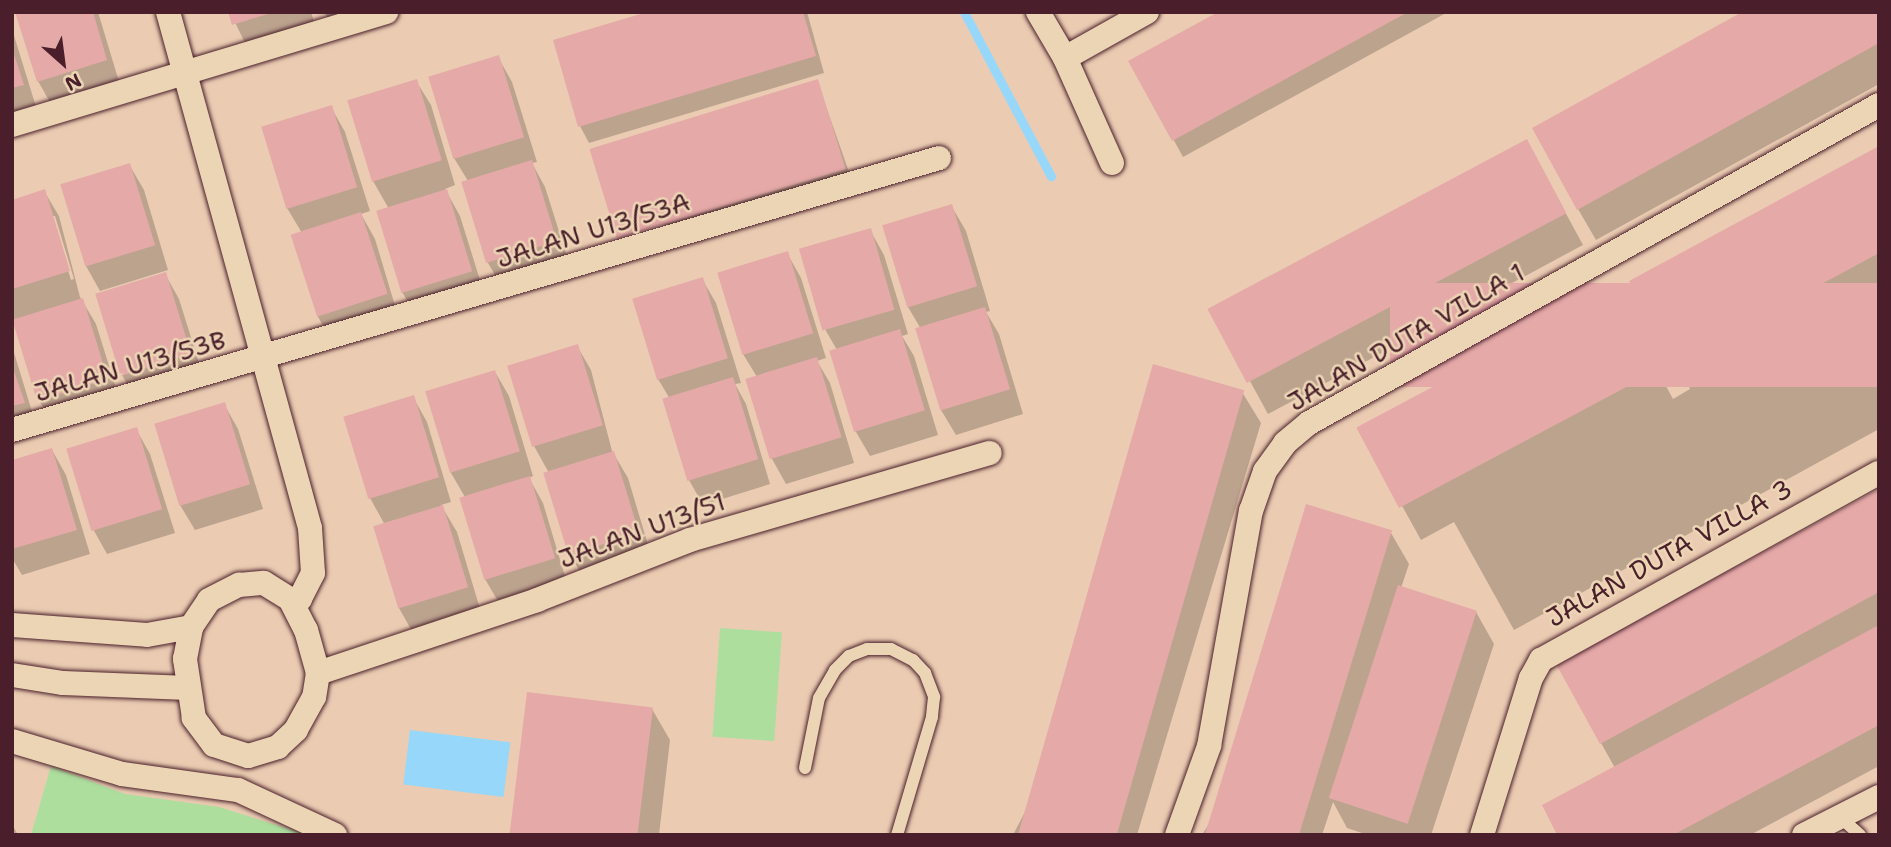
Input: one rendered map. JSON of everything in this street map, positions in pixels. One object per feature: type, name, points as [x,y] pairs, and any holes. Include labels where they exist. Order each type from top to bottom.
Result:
[{"type":"street","points":[[169,12],[310,528],[313,573],[300,599],[290,599]]},
{"type":"street","points":[[12,125],[386,12]]},
{"type":"street","points":[[1038,12],[1065,58],[1112,163]]},
{"type":"street","points":[[1065,58],[1147,12]]},
{"type":"street","name":"JALAN DUTA VILLA 1","points":[[1177,835],[1209,746],[1251,511],[1265,471],[1285,443],[1309,423],[1879,106]]},
{"type":"street","name":"JALAN U13/53A","points":[[264,359],[939,158]]},
{"type":"street","name":"JALAN U13/53B","points":[[12,430],[264,359]]},
{"type":"street","name":"JALAN U13/51","points":[[318,673],[537,600],[690,540],[990,453]]},
{"type":"street","name":"JALAN DUTA VILLA 3","points":[[1482,835],[1531,678],[1541,660],[1695,571],[1879,473]]},
{"type":"street","points":[[264,583],[290,599],[306,630],[318,673],[314,698],[296,730],[278,747],[248,756],[214,745],[194,718],[185,659],[191,626],[209,600],[239,585],[264,583]]},
{"type":"street","points":[[12,625],[147,635],[191,626]]},
{"type":"street","points":[[12,675],[63,683],[188,688]]},
{"type":"street","points":[[12,741],[122,774],[239,790],[335,835]]},
{"type":"street","points":[[239,790],[248,756]]},
{"type":"street","points":[[1804,835],[1879,797]]},
{"type":"lane","points":[[805,768],[819,698],[835,670],[866,649],[891,649],[913,660],[925,673],[934,697],[932,717],[897,835]]},
{"type":"lane","points":[[1840,817],[1860,835]]},
{"type":"green space","points":[[720,628],[782,632],[774,741],[712,737]]},
{"type":"green space","points":[[51,766],[125,794],[219,807],[302,833],[31,835]]},
{"type":"water","points":[[410,730],[510,742],[504,797],[403,785]]},
{"type":"building","points":[[15,12],[93,12],[107,60],[37,82]]},
{"type":"building","points":[[228,12],[270,12],[271,13],[232,25]]},
{"type":"building","points":[[647,12],[803,12],[816,56],[578,127],[553,40]]},
{"type":"building","points":[[1218,12],[1408,12],[1172,141],[1128,61]]},
{"type":"building","points":[[1742,12],[1879,12],[1879,43],[1577,210],[1532,128]]},
{"type":"building","points":[[12,48],[24,85],[12,88]]},
{"type":"building","points":[[499,55],[524,137],[453,159],[428,77]]},
{"type":"building","points":[[417,79],[442,160],[372,182],[347,100]]},
{"type":"building","points":[[818,79],[845,169],[617,239],[589,149]]},
{"type":"building","points":[[332,105],[357,187],[286,209],[261,127]]},
{"type":"building","points":[[1527,139],[1566,213],[1247,383],[1207,309]]},
{"type":"building","points":[[1879,146],[1879,253],[1673,364],[1629,281]]},
{"type":"building","points":[[532,160],[557,241],[486,263],[461,182]]},
{"type":"building","points":[[130,163],[155,245],[85,267],[60,184]]},
{"type":"building","points":[[45,189],[70,271],[12,289],[12,200]]},
{"type":"building","points":[[447,189],[472,271],[401,293],[376,211]]},
{"type":"building","points":[[952,204],[977,286],[907,308],[882,225]]},
{"type":"building","points":[[361,212],[388,294],[317,317],[291,235]]},
{"type":"building","points":[[871,228],[894,310],[822,330],[799,249]]},
{"type":"building","points":[[788,251],[813,333],[742,355],[717,273]]},
{"type":"building","points":[[166,272],[191,354],[120,376],[95,294]]},
{"type":"building","points":[[703,277],[728,358],[657,380],[632,299]]},
{"type":"building","points":[[1390,283],[1879,283],[1879,387],[1390,387]]},
{"type":"building","points":[[1615,290],[1658,370],[1399,508],[1356,428]]},
{"type":"building","points":[[83,298],[108,379],[37,401],[12,320]]},
{"type":"building","points":[[985,307],[1010,389],[940,411],[915,328]]},
{"type":"building","points":[[900,329],[925,410],[854,432],[829,351]]},
{"type":"building","points":[[578,344],[603,425],[532,447],[507,366]]},
{"type":"building","points":[[817,357],[842,437],[770,459],[745,379]]},
{"type":"building","points":[[1153,364],[1244,390],[1117,835],[1018,835]]},
{"type":"building","points":[[12,365],[25,403],[12,406]]},
{"type":"building","points":[[495,370],[520,451],[450,473],[425,391]]},
{"type":"building","points":[[733,377],[758,459],[687,481],[662,399]]},
{"type":"building","points":[[414,395],[439,477],[368,499],[343,417]]},
{"type":"building","points":[[225,402],[250,484],[179,506],[154,424]]},
{"type":"building","points":[[137,427],[162,509],[91,531],[66,449]]},
{"type":"building","points":[[52,448],[77,530],[12,549],[12,460]]},
{"type":"building","points":[[614,451],[639,533],[568,555],[543,473]]},
{"type":"building","points":[[530,476],[555,558],[484,580],[459,498]]},
{"type":"building","points":[[1879,489],[1879,592],[1600,744],[1556,664]]},
{"type":"building","points":[[1306,504],[1392,530],[1299,835],[1205,835]]},
{"type":"building","points":[[443,505],[468,587],[398,609],[373,526]]},
{"type":"building","points":[[1398,585],[1477,611],[1408,824],[1329,798]]},
{"type":"building","points":[[1879,625],[1879,725],[1673,835],[1557,835],[1542,805]]},
{"type":"building","points":[[527,692],[653,707],[637,835],[509,835]]},
{"type":"waterway","points":[[964,12],[1051,176]]}]
